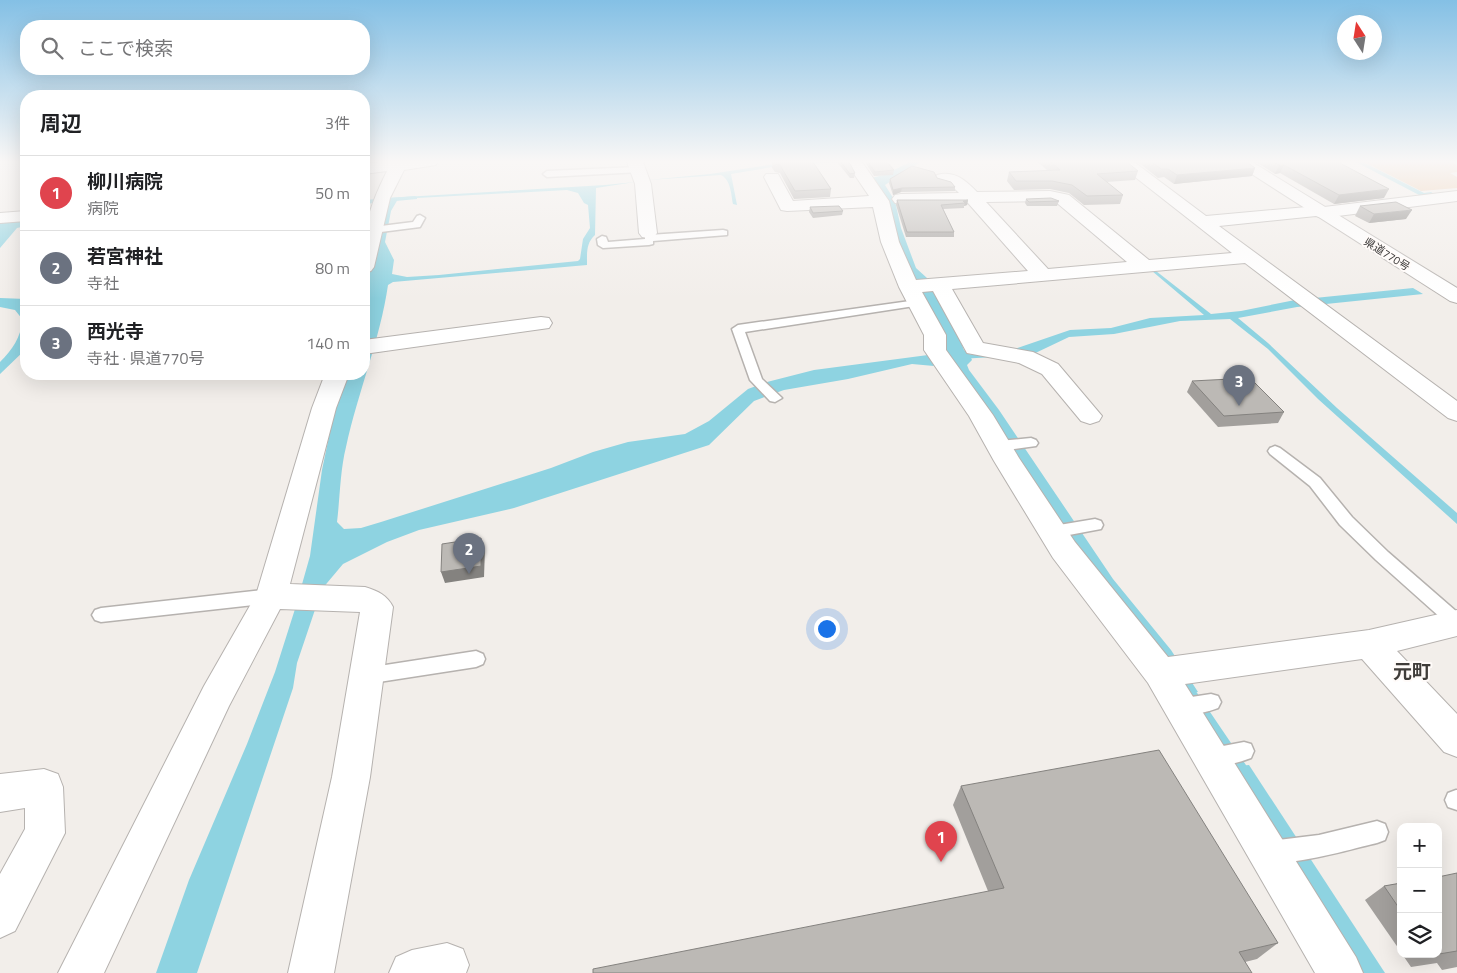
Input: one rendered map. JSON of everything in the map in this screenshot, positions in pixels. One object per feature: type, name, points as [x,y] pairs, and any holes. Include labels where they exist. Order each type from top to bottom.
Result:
[{"type":"street","points":[[370,250],[380,229],[381,207]]},
{"type":"street","points":[[644,207],[649,240]]},
{"type":"street","points":[[882,207],[890,242],[935,335],[941,358],[980,415],[1012,445],[1057,532],[1064,550],[1173,672],[1193,704],[1214,756],[1272,852],[1340,973]]},
{"type":"street","points":[[981,207],[1043,275]]},
{"type":"street","points":[[1073,207],[1144,266]]},
{"type":"street","points":[[1183,207],[1457,413]]},
{"type":"street","name":"県道770号","points":[[1313,207],[1457,297]]},
{"type":"street","points":[[1202,222],[1359,207]]},
{"type":"street","points":[[0,218],[20,216]]},
{"type":"street","points":[[914,292],[939,284],[1248,257]]},
{"type":"street","points":[[939,284],[975,348],[1025,357],[1050,369],[1090,416]]},
{"type":"street","points":[[371,346],[540,323]]},
{"type":"street","points":[[81,973],[216,697],[280,596],[324,408],[335,380]]},
{"type":"street","points":[[280,596],[365,599],[376,607],[351,777],[311,973]]},
{"type":"street","points":[[1173,672],[1370,644],[1457,622]]},
{"type":"street","points":[[1370,644],[1457,740]]},
{"type":"street","points":[[0,794],[44,787],[45,833],[0,916]]},
{"type":"lane","points":[[380,229],[417,225],[420,218]]},
{"type":"lane","points":[[602,239],[603,245],[723,234]]},
{"type":"lane","points":[[774,398],[756,380],[738,330],[815,317],[914,292]]},
{"type":"lane","points":[[1275,451],[1315,482],[1346,521],[1382,556],[1457,622]]},
{"type":"lane","points":[[1057,532],[1095,525]]},
{"type":"lane","points":[[101,615],[280,596]]},
{"type":"lane","points":[[366,676],[476,659]]},
{"type":"lane","points":[[1214,756],[1244,751]]},
{"type":"lane","points":[[1272,852],[1319,846],[1377,832]]},
{"type":"water","points":[[385,207],[393,207],[385,242],[394,260],[392,274],[407,277],[578,261],[580,259],[583,239],[590,228],[588,207],[596,207],[595,235],[587,252],[587,265],[393,282],[388,285],[380,326],[370,361],[370,270]]},
{"type":"water","points":[[884,207],[896,207],[901,228],[916,268],[927,278],[945,304],[964,350],[969,353],[972,360],[967,365],[969,370],[999,410],[1113,579],[1171,650],[1198,692],[1185,693],[1069,539],[945,353],[943,336],[923,290],[915,279]]},
{"type":"water","points":[[20,221],[20,227],[17,228],[0,248],[0,222]]},
{"type":"water","points":[[1152,271],[1156,271],[1211,314],[1241,311],[1295,300],[1413,288],[1423,294],[1297,307],[1238,318],[1457,513],[1457,524],[1318,399],[1268,349],[1230,319],[1180,321],[1114,334],[1069,337],[1027,357],[1012,350],[1070,330],[1111,328],[1150,318],[1204,315]]},
{"type":"water","points":[[0,298],[20,299],[20,316],[15,310],[0,307]]},
{"type":"water","points":[[20,332],[20,355],[0,374],[0,362],[15,343]]},
{"type":"water","points":[[928,355],[934,366],[912,364],[848,379],[784,390],[754,401],[709,445],[514,508],[419,530],[387,542],[343,564],[322,589],[297,663],[293,688],[197,973],[156,973],[189,880],[247,744],[275,672],[295,609],[310,556],[322,470],[335,408],[343,380],[364,380],[344,456],[337,522],[344,529],[361,528],[551,468],[593,452],[628,442],[685,434],[709,421],[748,389],[767,382],[814,370]]},
{"type":"water","points":[[1249,765],[1385,973],[1357,973],[1229,767]]},
{"type":"building","points":[[810,207],[840,207],[843,211],[813,213]]},
{"type":"building","points":[[899,207],[942,207],[954,232],[907,232]]},
{"type":"building","points":[[1362,207],[1407,207],[1412,210],[1374,214]]},
{"type":"building","points":[[1250,378],[1284,412],[1224,416],[1192,381]]},
{"type":"building","points":[[481,538],[481,566],[441,572],[442,544]]},
{"type":"building","points":[[1159,750],[1278,943],[1239,952],[1252,973],[593,973],[593,969],[1004,888],[961,786]]},
{"type":"building","points":[[1457,873],[1457,951],[1442,954],[1442,913],[1442,876]]},
{"type":"building","points":[[1397,884],[1397,905],[1384,886]]},
{"type":"waterway","points":[[959,357],[991,355]]},
{"type":"waterway","points":[[1185,684],[1246,775]]},
{"type":"place","name":"西光寺","points":[[1239,406]]},
{"type":"place","name":"若宮神社","points":[[469,574]]},
{"type":"place","name":"柳川病院","points":[[941,862]]},
{"type":"district","name":"元町","points":[[1412,671]]}]
